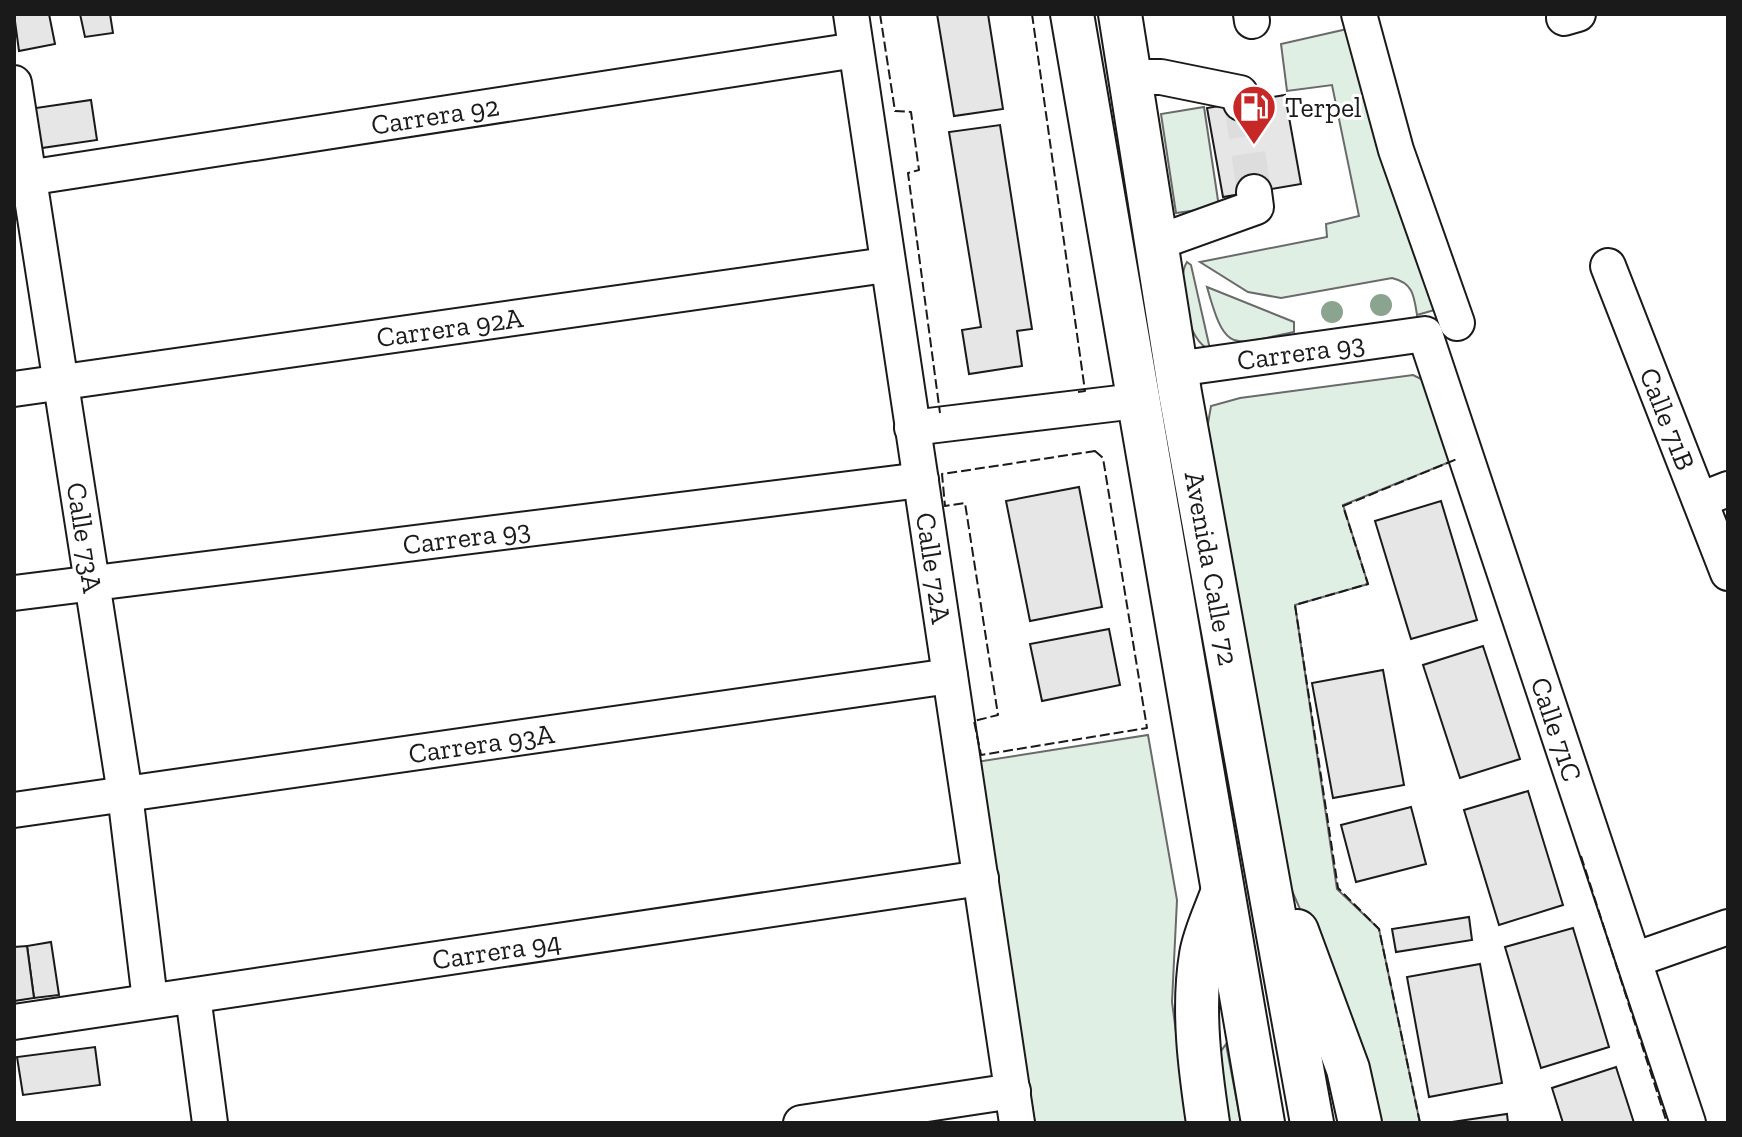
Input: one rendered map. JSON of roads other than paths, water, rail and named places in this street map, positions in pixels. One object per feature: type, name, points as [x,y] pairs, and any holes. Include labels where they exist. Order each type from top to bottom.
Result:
[{"type":"main road","name":"Avenida Calle 72","points":[[1072,14],[1136,401],[1263,1123]]},
{"type":"main road","name":"Avenida Calle 72","points":[[1120,14],[1176,369],[1312,1123]]},
{"type":"main road","points":[[1262,838],[1338,1040],[1360,1123]]},
{"type":"main road","points":[[1208,1123],[1197,1018],[1198,980],[1201,953],[1222,892]]},
{"type":"street","name":"Calle 72A","points":[[851,14],[886,265],[1015,1107]]},
{"type":"street","points":[[1359,14],[1396,150],[1457,323]]},
{"type":"street","name":"Carrera 92","points":[[22,178],[856,50]]},
{"type":"street","points":[[1130,77],[1161,77],[1240,93],[1241,103]]},
{"type":"street","name":"Calle 73A","points":[[14,83],[22,178],[61,382],[125,794],[149,992]]},
{"type":"street","points":[[1156,243],[1256,207],[1254,192]]},
{"type":"street","name":"Carrera 92A","points":[[14,389],[886,265]]},
{"type":"street","name":"Calle 71B","points":[[1608,266],[1714,495],[1728,573]]},
{"type":"street","name":"Carrera 93","points":[[1176,369],[1425,334]]},
{"type":"street","name":"Calle 71C","points":[[1425,334],[1688,1123]]},
{"type":"street","points":[[912,428],[1136,401]]},
{"type":"street","name":"Carrera 93","points":[[14,593],[921,480]]},
{"type":"street","name":"Carrera 93A","points":[[14,810],[950,676]]},
{"type":"street","name":"Carrera 94","points":[[14,1022],[981,878]]},
{"type":"street","points":[[1634,960],[1728,927]]},
{"type":"street","points":[[193,996],[210,1123]]},
{"type":"street","points":[[801,1123],[1015,1107]]},
{"type":"tunnel","points":[[1241,103],[1254,192]]},
{"type":"place","name":"Terpel","points":[[1254,146]]}]
